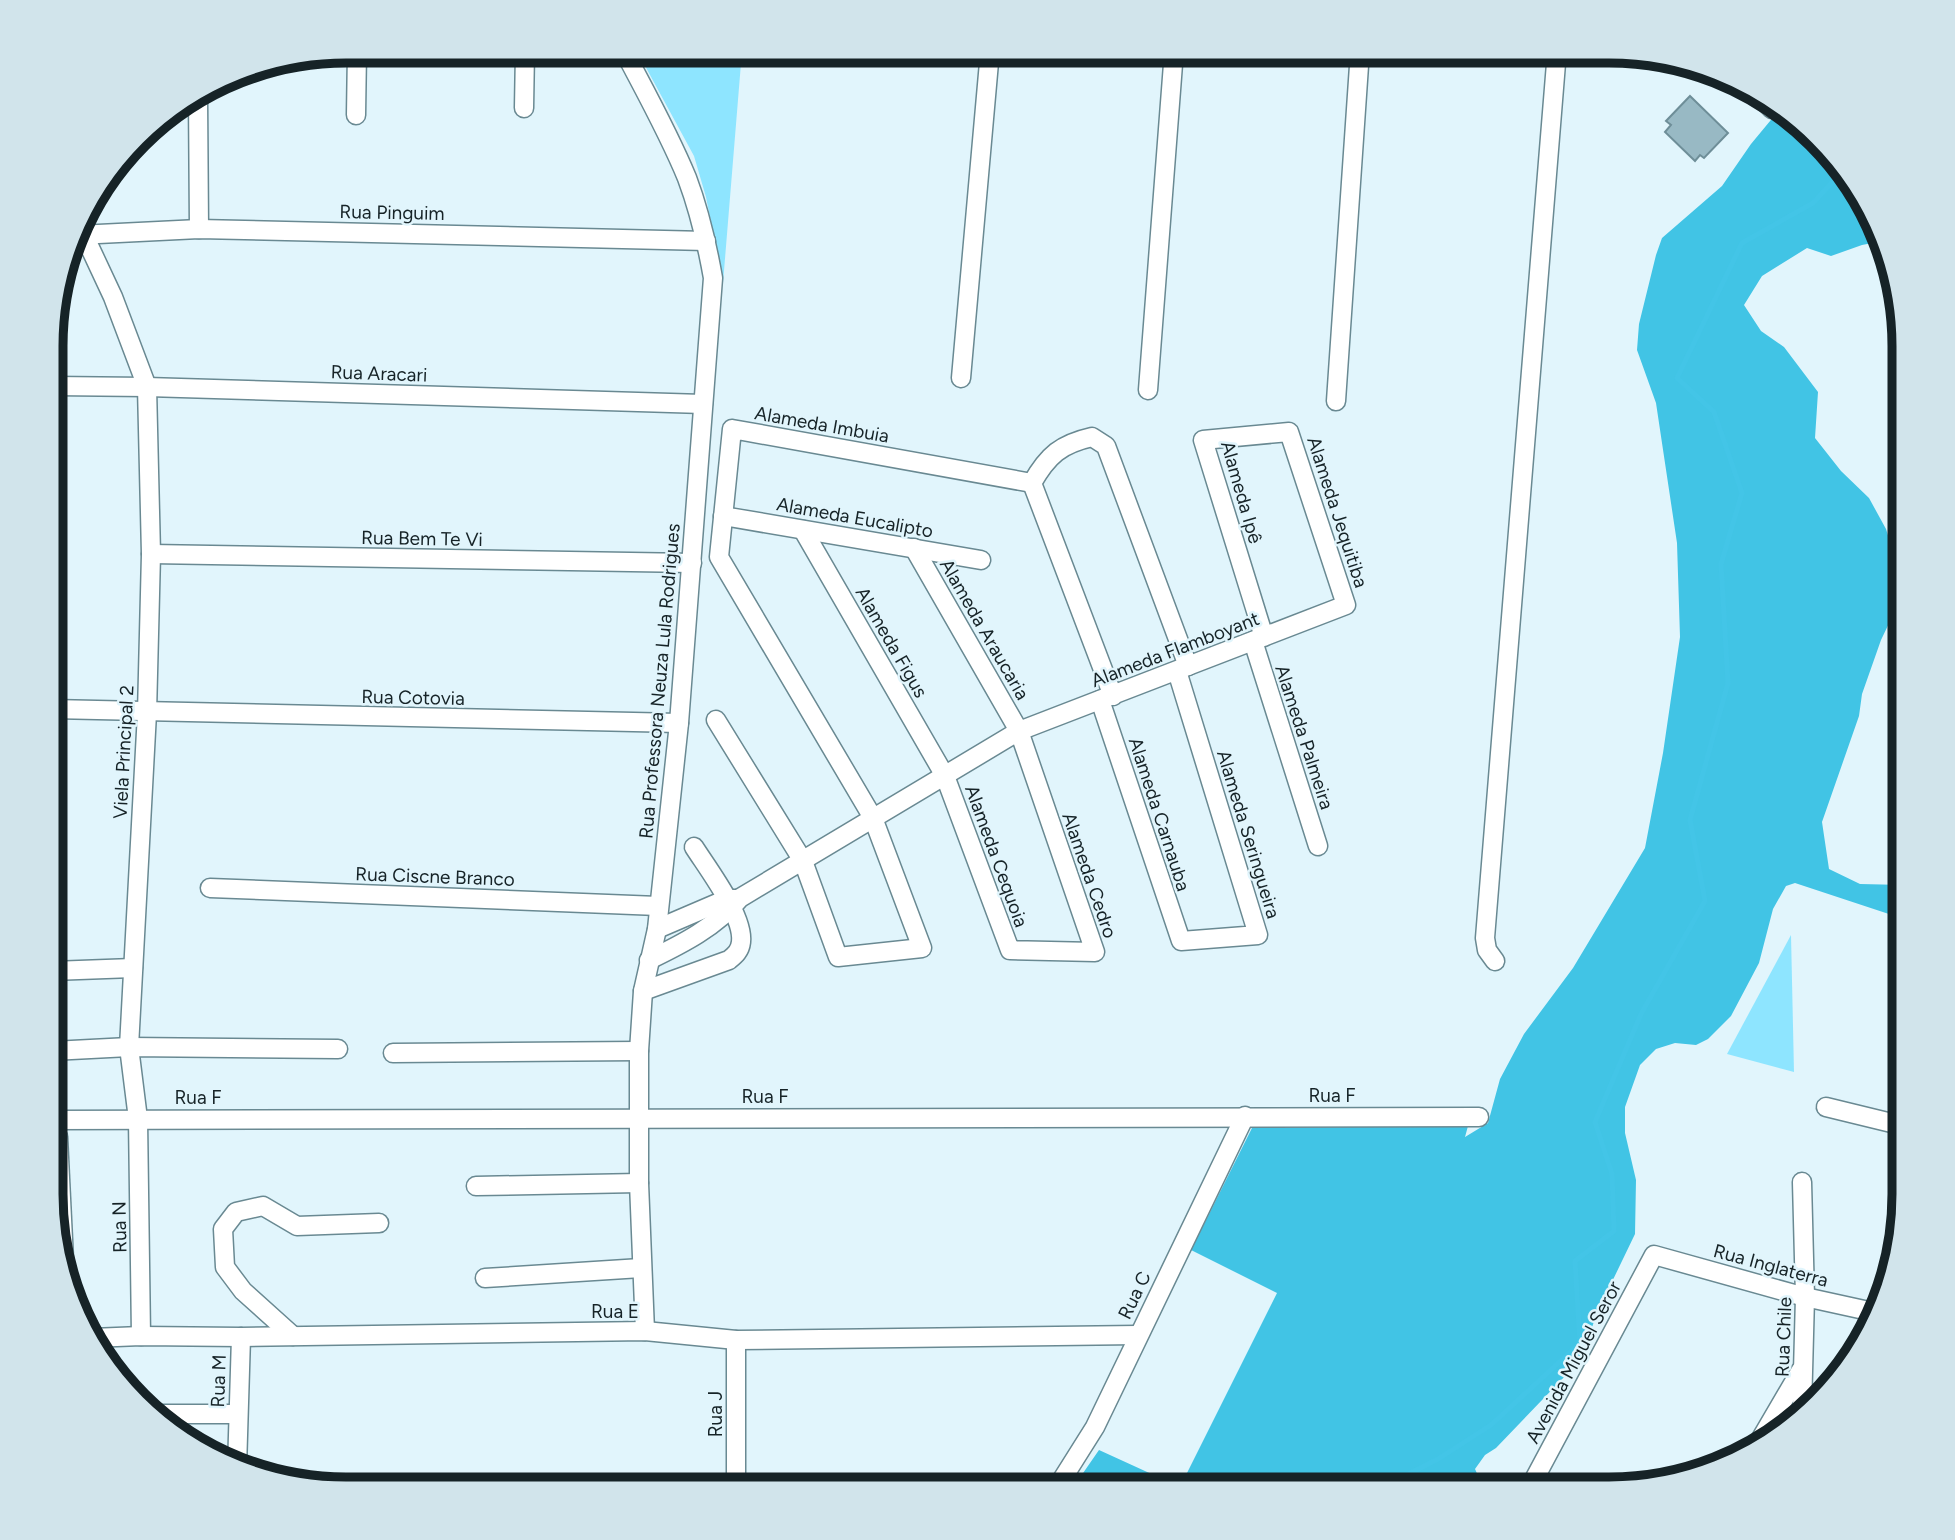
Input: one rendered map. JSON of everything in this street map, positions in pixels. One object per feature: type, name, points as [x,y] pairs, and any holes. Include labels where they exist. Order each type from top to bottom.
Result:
[{"type":"street","points":[[356,115],[357,63]]},
{"type":"street","points":[[524,108],[525,63]]},
{"type":"street","name":"Rua Professora Neuza Lula Rodrigues","points":[[630,63],[688,180],[706,241],[713,278],[679,723],[657,929],[643,991],[639,1051],[639,1183],[645,1331]]},
{"type":"street","points":[[961,378],[989,63]]},
{"type":"street","points":[[1148,390],[1173,63]]},
{"type":"street","points":[[1336,401],[1359,63]]},
{"type":"street","points":[[1495,961],[1485,938],[1556,63]]},
{"type":"street","points":[[198,105],[199,229]]},
{"type":"street","name":"Rua Pinguim","points":[[87,233],[199,229],[706,241]]},
{"type":"street","name":"Viela Principal 2","points":[[84,241],[113,297],[147,387],[151,554],[147,713],[130,1047],[138,1118]]},
{"type":"street","name":"Rua Aracari","points":[[63,386],[703,404]]},
{"type":"street","name":"Alameda Imbuia","points":[[873,818],[719,557],[732,429],[1032,483]]},
{"type":"street","name":"Alameda Jequitiba","points":[[1289,432],[1346,606]]},
{"type":"street","name":"Alameda Ipê","points":[[1258,639],[1203,440],[1289,432]]},
{"type":"street","points":[[1032,483],[1044,461],[1071,442],[1092,437],[1106,446],[1182,669]]},
{"type":"street","name":"Alameda Carnauba","points":[[1032,483],[1107,698],[1181,941]]},
{"type":"street","name":"Alameda Eucalipto","points":[[723,516],[981,560]]},
{"type":"street","name":"Alameda Figus","points":[[803,530],[945,776]]},
{"type":"street","name":"Alameda Araucaria","points":[[914,548],[1019,732]]},
{"type":"street","name":"Rua Bem Te Vi","points":[[151,554],[692,563]]},
{"type":"street","name":"Alameda Flamboyant","points":[[733,902],[1019,732],[1346,606]]},
{"type":"street","name":"Alameda Palmeira","points":[[1258,639],[1318,846]]},
{"type":"street","name":"Alameda Seringueira","points":[[1181,941],[1258,935],[1182,669]]},
{"type":"street","name":"Rua Cotovia","points":[[63,709],[679,723]]},
{"type":"street","points":[[716,720],[803,860],[838,957],[922,948],[873,818]]},
{"type":"street","name":"Alameda Cedro","points":[[1010,950],[1095,952],[1019,732]]},
{"type":"street","name":"Alameda Cequoia","points":[[945,776],[1010,950]]},
{"type":"street","points":[[643,991],[729,960],[738,952],[741,941],[733,902],[694,847]]},
{"type":"street","name":"Rua Ciscne Branco","points":[[210,888],[658,906]]},
{"type":"street","points":[[657,929],[733,902]]},
{"type":"street","points":[[649,960],[685,942],[733,902]]},
{"type":"street","points":[[63,971],[133,968]]},
{"type":"street","points":[[63,1050],[130,1047],[338,1049]]},
{"type":"street","points":[[393,1053],[639,1051]]},
{"type":"street","points":[[1826,1107],[1892,1123]]},
{"type":"street","name":"Rua C","points":[[1064,1477],[1095,1427],[1245,1116]]},
{"type":"street","name":"Rua F","points":[[63,1127],[138,1118],[1479,1117]]},
{"type":"street","name":"Rua N","points":[[138,1118],[141,1335]]},
{"type":"street","name":"Rua Chile","points":[[1802,1182],[1805,1297],[1802,1401]]},
{"type":"street","points":[[476,1186],[639,1183]]},
{"type":"street","points":[[293,1336],[243,1291],[225,1267],[223,1229],[236,1212],[263,1206],[297,1226],[379,1223]]},
{"type":"street","name":"Rua Inglaterra","points":[[1654,1255],[1805,1297],[1867,1310]]},
{"type":"street","name":"Avenida Miguel Seror","points":[[1535,1477],[1654,1255]]},
{"type":"street","points":[[485,1278],[641,1268]]},
{"type":"street","name":"Rua E","points":[[102,1337],[645,1331],[736,1340],[1138,1335]]},
{"type":"street","name":"Rua M","points":[[237,1455],[240,1337]]},
{"type":"street","name":"Rua J","points":[[736,1340],[736,1477]]},
{"type":"street","points":[[1767,1429],[1802,1368]]},
{"type":"street","points":[[167,1414],[238,1413]]},
{"type":"shaded area","points":[[644,63],[741,63],[723,283],[706,197],[694,156]]},
{"type":"shaded area","points":[[1774,116],[1796,133],[1834,174],[1854,204],[1872,243],[1831,256],[1807,248],[1762,276],[1744,305],[1761,331],[1784,347],[1818,392],[1815,438],[1841,471],[1869,498],[1886,529],[1892,548],[1892,617],[1862,694],[1859,716],[1822,822],[1829,869],[1860,884],[1892,885],[1892,915],[1795,883],[1786,886],[1773,909],[1759,963],[1731,1016],[1708,1039],[1696,1045],[1675,1043],[1656,1049],[1640,1065],[1625,1107],[1625,1133],[1636,1180],[1635,1234],[1596,1315],[1584,1353],[1496,1448],[1485,1455],[1475,1469],[1479,1477],[1185,1477],[1277,1293],[1191,1250],[1252,1128],[1468,1126],[1465,1137],[1488,1123],[1500,1079],[1524,1034],[1573,968],[1645,848],[1663,753],[1680,637],[1677,543],[1656,403],[1637,350],[1639,324],[1662,238],[1722,186]]},
{"type":"shaded area","points":[[1791,935],[1794,1072],[1727,1054]]},
{"type":"shaded area","points":[[1099,1450],[1158,1477],[1080,1477]]},
{"type":"building","points":[[1690,96],[1728,133],[1704,158],[1700,155],[1695,161],[1665,132],[1671,125],[1666,121]]},
{"type":"waterway","points":[[1403,1477],[1438,1459],[1491,1425],[1580,1343],[1575,1261],[1614,1231],[1612,1174],[1595,1122],[1641,1014],[1705,901],[1690,820],[1728,683],[1721,564],[1742,493],[1714,412],[1677,378],[1742,243],[1813,203],[1837,178]]}]
